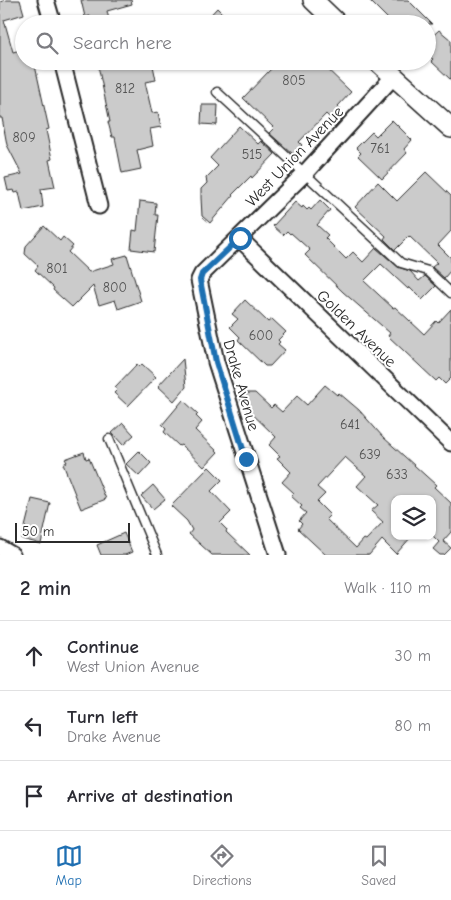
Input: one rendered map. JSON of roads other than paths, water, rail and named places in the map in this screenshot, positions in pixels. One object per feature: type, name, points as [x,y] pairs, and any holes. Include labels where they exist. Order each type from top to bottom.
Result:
[{"type":"street","points":[[46,0],[50,15]]},
{"type":"street","points":[[313,0],[329,15]]},
{"type":"street","points":[[64,70],[99,206]]},
{"type":"street","points":[[386,70],[449,121]]},
{"type":"street","name":"West Union Avenue","points":[[200,280],[202,274],[305,173],[393,77]]},
{"type":"street","name":"Golden Avenue","points":[[240,238],[451,443]]},
{"type":"street","name":"Drake Avenue","points":[[200,280],[216,362],[278,555]]},
{"type":"street","points":[[0,548],[12,555]]},
{"type":"lane","points":[[217,92],[400,262],[428,271],[451,293]]},
{"type":"lane","points":[[109,439],[157,555]]}]
